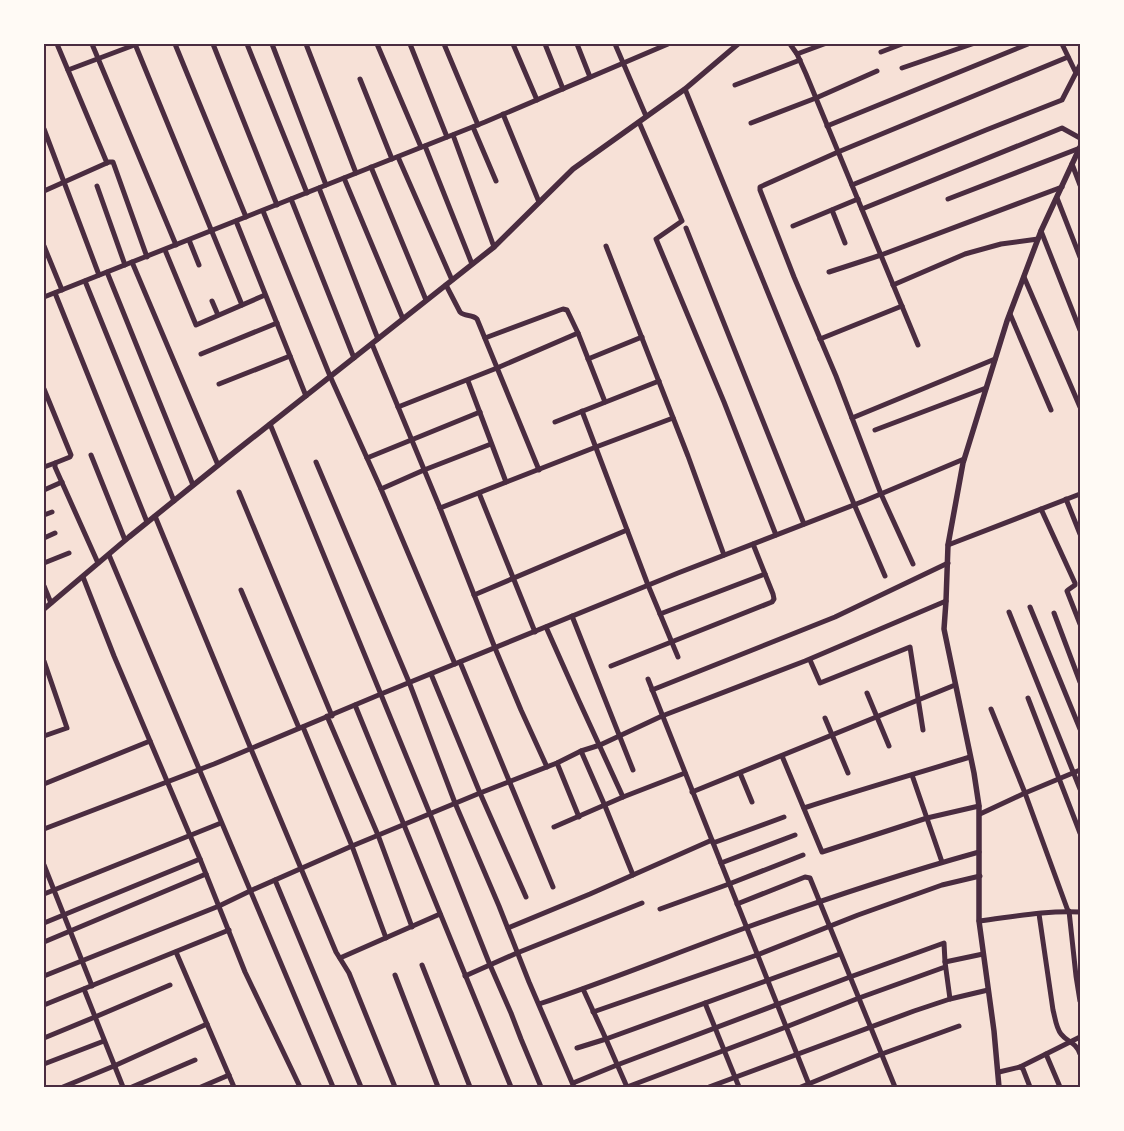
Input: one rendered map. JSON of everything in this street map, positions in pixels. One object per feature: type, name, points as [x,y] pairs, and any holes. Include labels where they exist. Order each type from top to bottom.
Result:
[{"type":"street","points":[[58,44],[107,163]]},
{"type":"street","points":[[92,44],[176,245]]},
{"type":"street","points":[[68,70],[136,44],[242,305]]},
{"type":"street","points":[[175,44],[246,217]]},
{"type":"street","points":[[212,44],[277,205]]},
{"type":"street","points":[[247,44],[307,193]]},
{"type":"street","points":[[272,44],[326,186]]},
{"type":"street","points":[[306,44],[356,173]]},
{"type":"street","points":[[377,44],[472,264]]},
{"type":"street","points":[[410,44],[448,137]]},
{"type":"street","points":[[444,44],[496,181]]},
{"type":"street","points":[[514,44],[537,100]]},
{"type":"street","points":[[545,44],[563,89]]},
{"type":"street","points":[[577,44],[590,78]]},
{"type":"street","points":[[615,44],[646,116]]},
{"type":"street","points":[[44,297],[448,137],[590,78],[658,46],[668,44]]},
{"type":"street","points":[[44,609],[193,485],[494,247],[573,169],[685,89],[738,44]]},
{"type":"street","points":[[790,44],[798,57],[816,98],[918,345]]},
{"type":"street","points":[[735,85],[824,44]]},
{"type":"street","points":[[881,52],[902,44]]},
{"type":"street","points":[[902,68],[972,44]]},
{"type":"street","points":[[827,126],[1028,44]]},
{"type":"street","points":[[1062,44],[1075,71],[1078,73]]},
{"type":"street","points":[[913,564],[881,494],[760,187],[838,152],[1068,57]]},
{"type":"street","points":[[852,185],[1062,100],[1078,73],[1080,65]]},
{"type":"street","points":[[751,123],[816,98],[877,71]]},
{"type":"street","points":[[360,79],[392,159]]},
{"type":"street","points":[[685,89],[885,576]]},
{"type":"street","points":[[503,114],[539,202]]},
{"type":"street","points":[[639,122],[682,221],[656,239],[724,402],[776,535]]},
{"type":"street","points":[[862,209],[1062,128],[1080,138]]},
{"type":"street","points":[[44,129],[99,275]]},
{"type":"street","points":[[454,134],[494,247]]},
{"type":"street","points":[[999,1087],[999,1072],[979,921],[980,814],[944,629],[948,545],[964,458],[995,359],[1041,231],[1080,147]]},
{"type":"street","points":[[948,199],[1080,147]]},
{"type":"street","points":[[398,157],[452,280]]},
{"type":"street","points":[[44,191],[111,162],[115,165],[147,257]]},
{"type":"street","points":[[1072,164],[1080,185]]},
{"type":"street","points":[[371,167],[426,300]]},
{"type":"street","points":[[344,178],[403,319]]},
{"type":"street","points":[[97,186],[126,265]]},
{"type":"street","points":[[829,272],[881,255],[1062,187]]},
{"type":"street","points":[[319,188],[378,338]]},
{"type":"street","points":[[1057,198],[1080,257]]},
{"type":"street","points":[[291,199],[354,358]]},
{"type":"street","points":[[793,226],[858,199]]},
{"type":"street","points":[[263,210],[330,376],[458,663],[553,887]]},
{"type":"street","points":[[832,210],[845,243]]},
{"type":"street","points":[[236,221],[306,396]]},
{"type":"street","points":[[686,228],[804,524]]},
{"type":"street","points":[[1041,231],[1080,330]]},
{"type":"street","points":[[893,285],[965,254],[1001,244],[1038,239]]},
{"type":"street","points":[[189,240],[199,265]]},
{"type":"street","points":[[44,246],[62,290]]},
{"type":"street","points":[[606,246],[724,555]]},
{"type":"street","points":[[165,250],[196,325],[266,295]]},
{"type":"street","points":[[132,262],[218,465]]},
{"type":"street","points":[[107,272],[193,485]]},
{"type":"street","points":[[1024,277],[1080,407]]},
{"type":"street","points":[[85,281],[174,501]]},
{"type":"street","points":[[446,285],[460,312],[466,316],[474,316],[477,319],[539,470]]},
{"type":"street","points":[[55,293],[148,522]]},
{"type":"street","points":[[212,301],[218,315]]},
{"type":"street","points":[[820,339],[902,306]]},
{"type":"street","points":[[485,338],[567,310],[605,402]]},
{"type":"street","points":[[1010,314],[1050,410]]},
{"type":"street","points":[[200,354],[276,323]]},
{"type":"street","points":[[398,407],[468,381],[578,333]]},
{"type":"street","points":[[588,359],[642,337]]},
{"type":"street","points":[[372,344],[440,508],[495,648],[547,767]]},
{"type":"street","points":[[219,384],[290,356]]},
{"type":"street","points":[[852,418],[995,359]]},
{"type":"street","points":[[468,381],[506,482]]},
{"type":"street","points":[[555,422],[659,381]]},
{"type":"street","points":[[875,430],[986,388]]},
{"type":"street","points":[[44,389],[46,399],[70,453],[70,457],[44,468]]},
{"type":"street","points":[[582,411],[648,585],[678,657]]},
{"type":"street","points":[[367,458],[480,412]]},
{"type":"street","points":[[440,508],[673,418]]},
{"type":"street","points":[[270,424],[541,1087]]},
{"type":"street","points":[[381,489],[491,444]]},
{"type":"street","points":[[91,455],[126,540]]},
{"type":"street","points":[[44,829],[199,770],[409,682],[648,585],[881,494],[964,458]]},
{"type":"street","points":[[55,462],[55,467],[98,564]]},
{"type":"street","points":[[316,462],[409,682],[455,803],[573,1085],[617,1065],[944,943],[950,999]]},
{"type":"street","points":[[44,490],[62,482]]},
{"type":"street","points":[[239,492],[378,835],[412,927]]},
{"type":"street","points":[[479,493],[534,632]]},
{"type":"street","points":[[948,545],[1080,494]]},
{"type":"street","points":[[1066,500],[1080,534]]},
{"type":"street","points":[[1041,509],[1075,583],[1067,591],[1080,624]]},
{"type":"street","points":[[44,516],[52,512]]},
{"type":"street","points":[[155,516],[336,952],[349,972],[395,1087]]},
{"type":"street","points":[[474,595],[627,530]]},
{"type":"street","points":[[44,538],[56,533]]},
{"type":"street","points":[[611,666],[772,602],[774,599],[753,544]]},
{"type":"street","points":[[44,563],[69,553]]},
{"type":"street","points":[[109,555],[333,1087]]},
{"type":"street","points":[[652,690],[835,617],[948,564]]},
{"type":"street","points":[[660,614],[765,574]]},
{"type":"street","points":[[83,577],[246,972],[300,1087]]},
{"type":"street","points":[[44,588],[51,603]]},
{"type":"street","points":[[241,590],[352,846],[386,938]]},
{"type":"street","points":[[44,976],[219,906],[352,846],[557,763],[581,751],[600,745],[662,716],[810,660],[946,601]]},
{"type":"street","points":[[1030,607],[1080,729]]},
{"type":"street","points":[[1009,612],[1080,789]]},
{"type":"street","points":[[1054,613],[1080,682]]},
{"type":"street","points":[[572,616],[633,770]]},
{"type":"street","points":[[546,627],[623,798]]},
{"type":"street","points":[[810,660],[820,683],[910,647],[923,730]]},
{"type":"street","points":[[44,661],[67,728],[44,736]]},
{"type":"street","points":[[431,674],[480,793],[526,897]]},
{"type":"street","points":[[648,679],[796,1055],[810,1086]]},
{"type":"street","points":[[692,792],[955,685]]},
{"type":"street","points":[[866,693],[889,746]]},
{"type":"street","points":[[1028,698],[1080,833]]},
{"type":"street","points":[[355,705],[511,1087]]},
{"type":"street","points":[[991,709],[1069,911],[1080,1002]]},
{"type":"street","points":[[825,718],[848,772]]},
{"type":"street","points":[[44,784],[150,741]]},
{"type":"street","points":[[581,751],[633,875]]},
{"type":"street","points":[[782,756],[822,852],[927,818],[979,806]]},
{"type":"street","points":[[804,808],[970,757]]},
{"type":"street","points":[[557,763],[579,817]]},
{"type":"street","points":[[980,814],[1080,770]]},
{"type":"street","points":[[554,828],[685,773]]},
{"type":"street","points":[[740,773],[752,802]]},
{"type":"street","points":[[912,775],[942,862]]},
{"type":"street","points":[[508,928],[712,842],[784,818]]},
{"type":"street","points":[[44,894],[221,824]]},
{"type":"street","points":[[721,863],[795,835]]},
{"type":"street","points":[[539,1004],[819,902],[902,874],[979,852]]},
{"type":"street","points":[[660,909],[803,855]]},
{"type":"street","points":[[44,923],[200,859]]},
{"type":"street","points":[[44,864],[92,986]]},
{"type":"street","points":[[44,942],[206,874]]},
{"type":"street","points":[[593,1012],[757,955],[942,885],[980,876]]},
{"type":"street","points":[[737,904],[805,877],[810,878],[828,927],[895,1087]]},
{"type":"street","points":[[275,880],[361,1087]]},
{"type":"street","points":[[465,976],[642,903]]},
{"type":"street","points":[[979,921],[1069,911],[1080,912]]},
{"type":"street","points":[[340,958],[440,914]]},
{"type":"street","points":[[1039,914],[1057,1026],[1061,1034],[1072,1042],[1080,1054]]},
{"type":"street","points":[[44,1005],[229,930]]},
{"type":"street","points":[[176,952],[234,1087]]},
{"type":"street","points":[[577,1048],[840,954]]},
{"type":"street","points":[[583,989],[627,1087],[945,964],[983,954]]},
{"type":"street","points":[[422,965],[470,1087]]},
{"type":"street","points":[[395,975],[438,1087]]},
{"type":"street","points":[[44,1038],[170,985]]},
{"type":"street","points":[[84,989],[123,1087]]},
{"type":"street","points":[[709,1087],[950,999],[988,990]]},
{"type":"street","points":[[705,1002],[740,1087]]},
{"type":"street","points":[[62,1087],[207,1024]]},
{"type":"street","points":[[801,1087],[810,1086],[881,1054],[959,1026]]},
{"type":"street","points":[[999,1072],[1020,1067],[1080,1038]]},
{"type":"street","points":[[44,1064],[104,1041]]},
{"type":"street","points":[[1046,1054],[1060,1087]]},
{"type":"street","points":[[132,1087],[195,1060]]},
{"type":"street","points":[[1020,1067],[1023,1069],[1030,1087]]},
{"type":"street","points":[[201,1087],[229,1075]]}]
